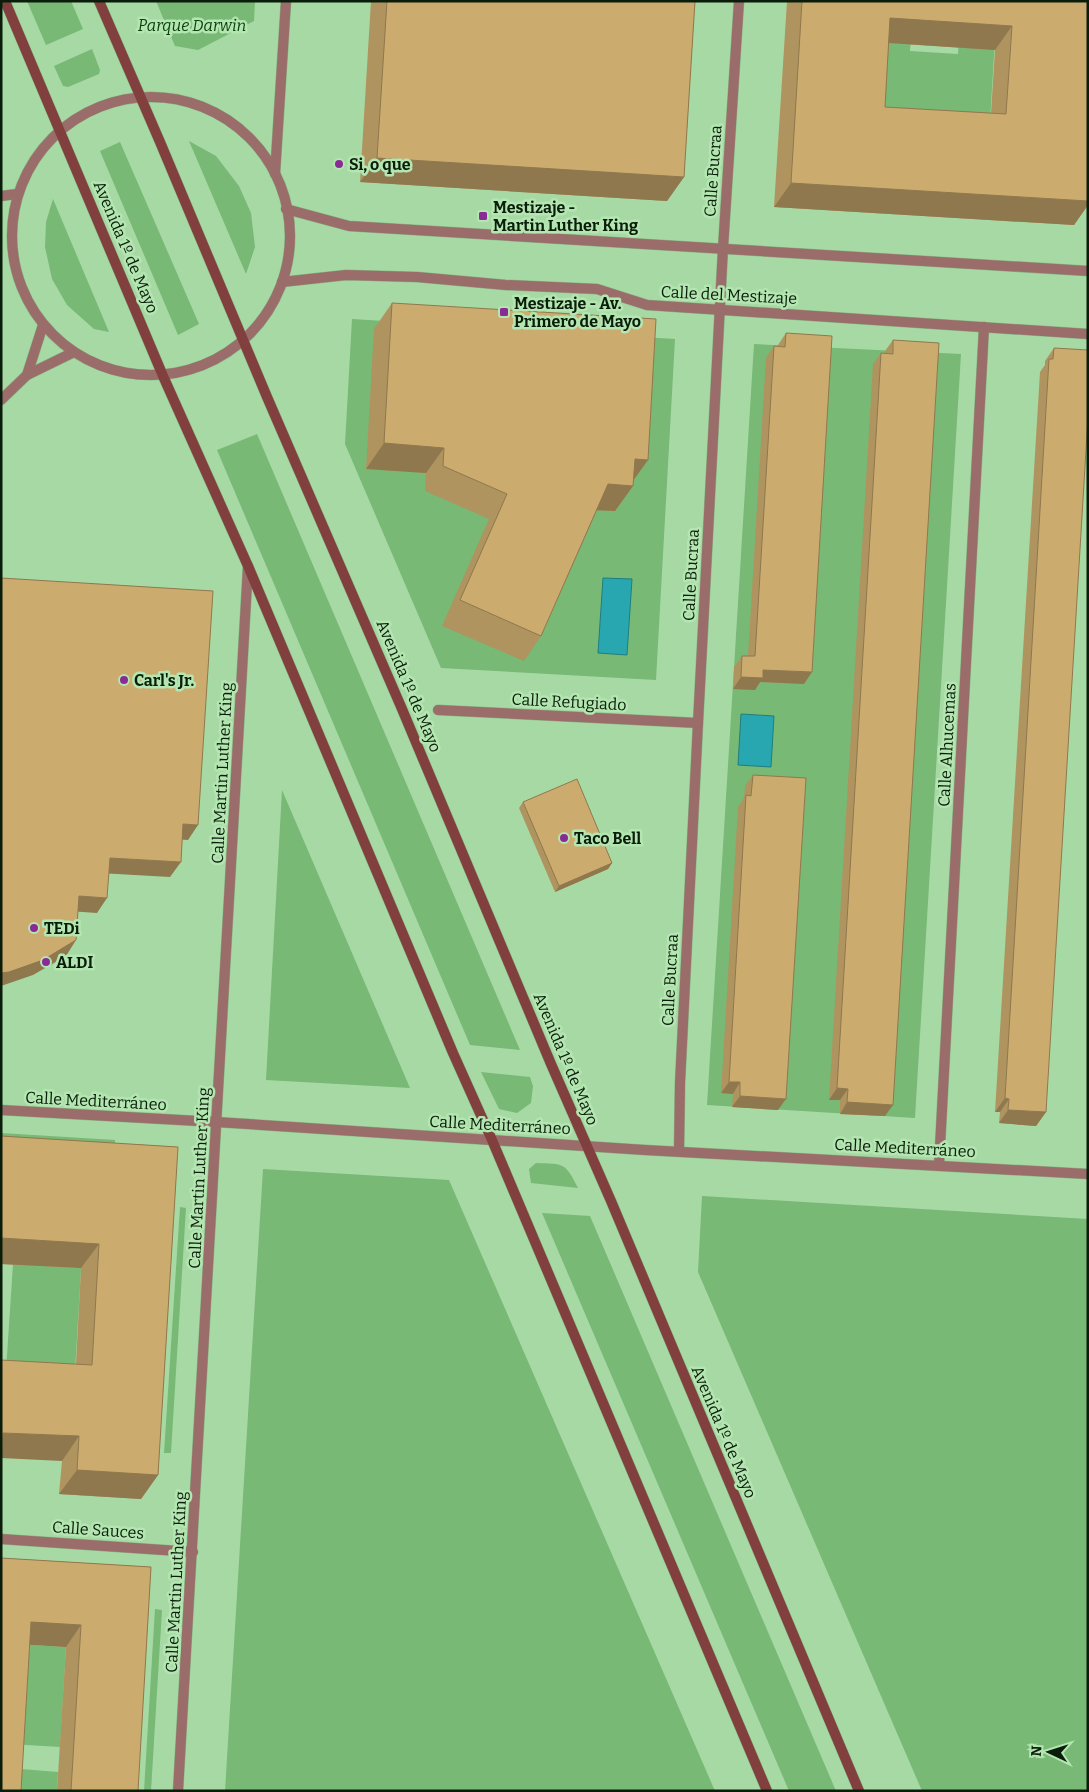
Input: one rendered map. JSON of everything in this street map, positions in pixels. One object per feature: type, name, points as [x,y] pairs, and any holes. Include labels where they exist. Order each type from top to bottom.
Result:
[{"type":"street","name":"Avenida 1º de Mayo","points":[[6,1],[163,376],[248,566],[767,1791]]},
{"type":"street","name":"Avenida 1º de Mayo","points":[[99,1],[402,709],[551,1064],[588,1146],[859,1791]]},
{"type":"street","points":[[275,175],[286,1]]},
{"type":"street","name":"Calle Bucraa","points":[[679,1151],[680,1083],[698,723],[723,248],[739,1]]},
{"type":"street","points":[[141,97],[176,99],[203,106],[234,124],[249,137],[264,155],[282,188],[289,235],[282,282],[263,320],[244,341],[226,354],[199,368],[163,376],[135,376],[102,368],[72,353],[43,325],[34,313],[13,260],[11,237],[17,194],[34,159],[60,130],[83,114],[117,100],[141,97]]},
{"type":"street","points":[[1,196],[17,194]]},
{"type":"street","points":[[286,209],[349,226],[1088,271]]},
{"type":"street","points":[[1,257],[13,260]]},
{"type":"street","name":"Calle del Mestizaje","points":[[282,282],[346,275],[417,277],[506,285],[597,289],[647,305],[777,312],[1088,334]]},
{"type":"street","points":[[27,375],[43,325]]},
{"type":"street","name":"Calle Alhucemas","points":[[939,1165],[984,327]]},
{"type":"street","points":[[1,400],[27,375],[72,353]]},
{"type":"street","name":"Calle Martin Luther King","points":[[178,1791],[248,566]]},
{"type":"street","name":"Calle Refugiado","points":[[438,710],[698,723]]},
{"type":"street","name":"Calle Mediterráneo","points":[[1,1110],[1088,1174]]},
{"type":"street","name":"Calle Sauces","points":[[1,1539],[193,1552]]},
{"type":"green space","points":[[27,1],[71,1],[83,29],[46,45]]},
{"type":"green space","name":"Parque Darwin","points":[[156,1],[255,1],[254,21],[198,50],[175,46]]},
{"type":"green space","points":[[876,16],[912,19],[910,51],[958,54],[960,21],[996,23],[989,137],[869,130]]},
{"type":"green space","points":[[92,49],[100,70],[99,74],[68,87],[63,86],[54,66]]},
{"type":"green space","points":[[189,141],[216,156],[239,186],[251,213],[255,247],[246,274]]},
{"type":"green space","points":[[120,142],[199,324],[178,335],[100,151]]},
{"type":"green space","points":[[53,199],[109,332],[94,329],[67,305],[52,279],[45,247],[46,222]]},
{"type":"green space","points":[[352,319],[675,339],[656,680],[441,668],[345,444]]},
{"type":"green space","points":[[754,344],[961,354],[915,1118],[707,1105]]},
{"type":"green space","points":[[257,434],[520,1050],[470,1045],[217,450]]},
{"type":"green space","points":[[282,790],[410,1088],[266,1080]]},
{"type":"green space","points":[[481,1072],[530,1077],[533,1086],[531,1103],[517,1113],[499,1109]]},
{"type":"green space","points":[[1,1133],[115,1140],[115,1149],[1,1142]]},
{"type":"green space","points":[[536,1163],[563,1166],[570,1173],[578,1188],[531,1183],[529,1169]]},
{"type":"green space","points":[[263,1169],[449,1180],[715,1791],[225,1791]]},
{"type":"green space","points":[[702,1196],[1088,1219],[1088,1791],[922,1791],[698,1272]]},
{"type":"green space","points":[[180,1207],[186,1208],[171,1453],[164,1453]]},
{"type":"green space","points":[[542,1213],[590,1216],[836,1791],[789,1791]]},
{"type":"green space","points":[[13,1264],[81,1268],[74,1390],[5,1386]]},
{"type":"green space","points":[[155,1609],[162,1610],[151,1791],[144,1791]]},
{"type":"green space","points":[[16,1644],[66,1647],[60,1747],[10,1744]]},
{"type":"green space","points":[[9,1768],[58,1772],[57,1791],[7,1791]]},
{"type":"water","points":[[603,578],[632,579],[627,655],[598,653]]},
{"type":"water","points":[[741,714],[774,716],[771,767],[738,765]]},
{"type":"building","points":[[387,1],[695,1],[684,177],[377,158]]},
{"type":"building","points":[[802,1],[1088,1],[1088,201],[791,183]],"holes":[[[890,18],[1012,26],[1006,114],[885,107]]]},
{"type":"building","points":[[392,303],[656,319],[648,460],[635,459],[633,486],[608,484],[541,636],[460,600],[507,494],[443,466],[444,448],[384,443]]},
{"type":"building","points":[[786,333],[832,336],[812,672],[763,670],[763,678],[741,677],[742,656],[755,656],[774,346],[785,347]]},
{"type":"building","points":[[893,340],[939,343],[893,1105],[847,1102],[848,1089],[837,1088],[881,353],[893,354]]},
{"type":"building","points":[[1054,348],[1088,350],[1088,417],[1046,1112],[1008,1110],[1009,1099],[1005,1098],[1049,359],[1053,359]]},
{"type":"building","name":"ALDI","points":[[1,578],[213,591],[198,825],[183,824],[181,862],[110,858],[107,898],[79,896],[76,940],[43,960],[1,973]]},
{"type":"building","points":[[753,775],[806,778],[786,1099],[740,1096],[740,1082],[729,1082],[746,795],[751,796]]},
{"type":"building","name":"Taco Bell","points":[[577,779],[612,863],[559,886],[523,802]]},
{"type":"building","points":[[1,1136],[178,1147],[158,1475],[77,1470],[79,1436],[3,1433],[1,1455],[1,1360],[92,1365],[99,1244],[1,1238]]},
{"type":"building","points":[[1,1558],[151,1567],[138,1791],[71,1791],[81,1625],[31,1622],[21,1791],[1,1791]]},
{"type":"place","name":"Si, o que","points":[[339,164]]},
{"type":"place","name":"Mestizaje - Martin Luther King","points":[[483,216]]},
{"type":"place","name":"Mestizaje - Av. Primero de Mayo","points":[[504,312]]},
{"type":"place","name":"Carl's Jr.","points":[[124,680]]},
{"type":"place","name":"Taco Bell","points":[[564,838]]},
{"type":"place","name":"TEDi","points":[[34,928]]},
{"type":"place","name":"ALDI","points":[[46,962]]}]
